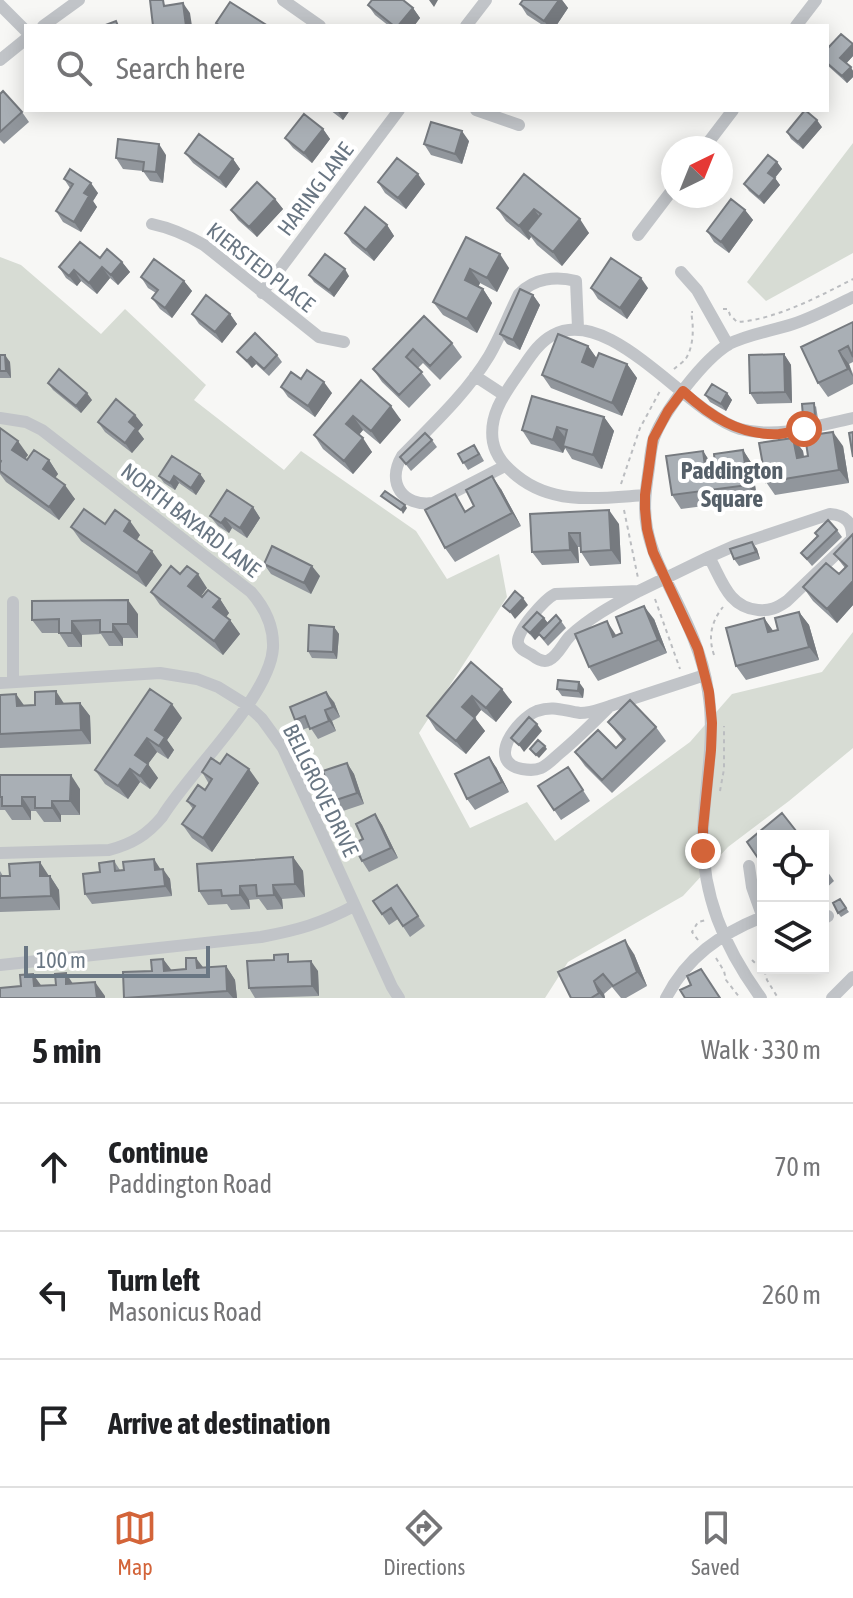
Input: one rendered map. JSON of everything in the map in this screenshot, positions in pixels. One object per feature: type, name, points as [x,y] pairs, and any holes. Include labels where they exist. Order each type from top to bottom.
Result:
[{"type":"street","points":[[46,24],[79,0]]},
{"type":"street","points":[[283,0],[317,24]]},
{"type":"street","points":[[468,24],[486,0]]},
{"type":"street","points":[[798,24],[816,0]]},
{"type":"street","points":[[0,5],[24,29]]},
{"type":"street","points":[[0,60],[24,41]]},
{"type":"street","name":"HARING LANE","points":[[262,293],[398,112]]},
{"type":"street","points":[[482,112],[519,125]]},
{"type":"street","points":[[713,136],[731,112]]},
{"type":"street","points":[[638,235],[661,205]]},
{"type":"street","name":"KIERSTED PLACE","points":[[152,224],[172,229],[204,245],[319,337],[344,342]]},
{"type":"street","points":[[681,272],[697,290],[728,345]]},
{"type":"street","points":[[505,466],[433,503],[413,502],[400,491],[396,482],[397,464],[402,456],[475,376],[526,286],[564,278],[576,281],[578,328]]},
{"type":"street","points":[[761,998],[722,935],[707,885],[703,828],[712,723],[705,675],[688,625],[653,552],[647,529],[645,495],[653,439],[668,411],[712,358],[728,345],[827,311],[853,297]]},
{"type":"street","points":[[645,495],[573,498],[555,495],[530,484],[505,466],[494,446],[492,434],[496,411],[536,348],[552,335],[578,328],[625,348],[701,407],[738,428],[780,434],[853,418]]},
{"type":"street","points":[[475,376],[504,395]]},
{"type":"street","name":"NORTH BAYARD LANE","points":[[0,418],[26,422],[42,430],[251,592],[268,617],[273,647],[271,662],[247,705],[162,817],[139,839],[109,850],[0,853]]},
{"type":"street","points":[[641,590],[564,593],[547,598],[519,635],[520,647],[535,658],[548,661],[586,623],[641,590],[709,557],[734,546],[821,517],[838,515],[850,523],[853,530],[851,542],[778,608],[770,610],[738,605],[709,557]]},
{"type":"street","points":[[7,682],[13,602]]},
{"type":"street","name":"BELLGROVE DRIVE","points":[[7,682],[160,673],[197,679],[218,687],[247,705],[262,719],[283,748],[399,998]]},
{"type":"street","points":[[610,706],[542,768],[515,768],[508,762],[505,745],[508,737],[535,711],[562,708],[579,713],[593,712],[610,706],[705,675]]},
{"type":"street","points":[[749,866],[758,902]]},
{"type":"street","points":[[0,965],[261,937],[302,929],[354,906]]},
{"type":"street","points":[[666,998],[690,962],[722,935],[757,920]]},
{"type":"street","points":[[832,998],[853,977]]},
{"type":"path","points":[[680,670],[653,594],[641,590],[638,584],[621,484],[636,440],[666,378],[685,360],[693,335],[691,312],[708,308],[728,309],[737,322],[753,320],[853,279]]},
{"type":"path","points":[[701,659],[714,655],[710,637],[712,627],[715,617],[730,596]]},
{"type":"path","points":[[719,794],[724,769],[724,722]]},
{"type":"path","points":[[716,844],[718,865]]},
{"type":"path","points":[[751,959],[765,973],[778,998]]},
{"type":"shaded area","points":[[853,143],[853,253],[766,301],[747,282]]},
{"type":"shaded area","points":[[0,257],[21,265],[101,334],[125,309],[206,385],[194,400],[284,470],[301,451],[416,531],[447,579],[499,554],[507,597],[419,733],[470,828],[527,802],[555,841],[690,742],[732,694],[822,672],[853,632],[853,748],[728,847],[683,896],[568,962],[545,998],[0,998]]},
{"type":"building","points":[[150,0],[163,0],[164,6],[183,3],[186,24],[153,24]]},
{"type":"building","points":[[372,0],[403,0],[413,8],[400,24],[392,24],[368,5]]},
{"type":"building","points":[[523,0],[559,0],[544,21],[520,4]]},
{"type":"building","points":[[230,2],[265,24],[217,24]]},
{"type":"building","points":[[841,34],[853,44],[840,58],[851,67],[842,76],[829,65],[829,47]]},
{"type":"building","points":[[3,91],[22,112],[0,132],[0,94]]},
{"type":"building","points":[[803,112],[817,120],[798,142],[787,132]]},
{"type":"building","points":[[304,114],[323,129],[304,153],[285,138]]},
{"type":"building","points":[[431,122],[462,131],[455,154],[424,144]]},
{"type":"building","points":[[199,134],[233,159],[219,178],[185,153]]},
{"type":"building","points":[[118,139],[159,144],[156,172],[143,171],[144,162],[116,158]]},
{"type":"building","points":[[768,155],[777,162],[768,173],[775,178],[759,197],[744,184]]},
{"type":"building","points":[[397,158],[418,174],[398,198],[378,182]]},
{"type":"building","points":[[70,169],[91,183],[84,193],[89,196],[74,222],[56,211],[73,184],[64,179]]},
{"type":"building","points":[[524,174],[580,219],[553,252],[527,231],[541,214],[534,209],[519,226],[497,208]]},
{"type":"building","points":[[257,182],[275,199],[249,227],[231,210]]},
{"type":"building","points":[[733,201],[745,210],[721,242],[707,231],[724,208],[733,208]]},
{"type":"building","points":[[365,207],[387,225],[366,250],[345,233]]},
{"type":"building","points":[[466,237],[500,254],[487,278],[470,269],[465,280],[483,289],[467,319],[433,302]]},
{"type":"building","points":[[80,242],[100,258],[107,249],[122,262],[111,275],[102,267],[89,283],[74,270],[69,276],[59,267]]},
{"type":"building","points":[[325,254],[345,269],[329,290],[309,275]]},
{"type":"building","points":[[611,258],[641,278],[620,308],[591,288]]},
{"type":"building","points":[[154,259],[184,281],[165,308],[152,298],[158,290],[141,277]]},
{"type":"building","points":[[520,289],[533,295],[513,340],[500,334]]},
{"type":"building","points":[[206,295],[230,314],[215,332],[192,314]]},
{"type":"building","points":[[424,316],[452,343],[430,366],[413,349],[406,357],[422,372],[399,395],[373,369]]},
{"type":"building","points":[[853,322],[853,357],[848,346],[839,351],[848,369],[818,383],[801,347]]},
{"type":"building","points":[[255,333],[277,355],[264,369],[251,357],[247,361],[237,352]]},
{"type":"building","points":[[558,334],[588,346],[582,362],[593,367],[599,353],[627,364],[612,403],[542,375]]},
{"type":"building","points":[[784,354],[785,392],[750,393],[749,355]]},
{"type":"building","points":[[0,355],[5,355],[6,371],[0,371]]},
{"type":"building","points":[[59,369],[87,393],[76,406],[48,383]]},
{"type":"building","points":[[307,370],[324,382],[308,406],[281,387],[291,372],[301,379]]},
{"type":"building","points":[[361,380],[391,406],[371,431],[353,416],[346,424],[363,438],[344,461],[314,435]]},
{"type":"building","points":[[712,384],[727,393],[721,404],[705,395]]},
{"type":"building","points":[[532,396],[604,417],[593,455],[563,446],[567,430],[557,427],[553,440],[522,430]]},
{"type":"building","points":[[116,399],[135,415],[129,422],[136,428],[125,443],[98,422]]},
{"type":"building","points":[[814,403],[815,416],[803,417],[802,404]]},
{"type":"building","points":[[0,428],[18,441],[12,450],[27,460],[34,450],[49,460],[43,469],[65,485],[49,507],[0,471]]},
{"type":"building","points":[[833,432],[839,470],[766,482],[759,443],[793,438],[797,458],[808,456],[805,436]]},
{"type":"building","points":[[853,432],[853,457],[849,433]]},
{"type":"building","points":[[425,433],[432,440],[406,464],[400,457]]},
{"type":"building","points":[[474,445],[479,454],[463,463],[458,454]]},
{"type":"building","points":[[743,450],[748,485],[672,495],[666,456],[703,451],[706,473],[716,472],[714,454]]},
{"type":"building","points":[[172,456],[200,474],[191,488],[174,476],[170,483],[159,476]]},
{"type":"building","points":[[492,476],[512,513],[445,548],[425,510],[455,494],[465,512],[474,506],[466,490]]},
{"type":"building","points":[[227,490],[253,507],[240,528],[225,518],[221,523],[210,516]]},
{"type":"building","points":[[385,491],[405,505],[401,510],[381,496]]},
{"type":"building","points":[[84,509],[105,524],[115,510],[130,521],[124,531],[152,551],[137,573],[71,527]]},
{"type":"building","points":[[609,510],[611,550],[581,552],[580,533],[569,533],[570,550],[532,552],[530,514]]},
{"type":"building","points":[[828,520],[837,530],[807,559],[801,553]]},
{"type":"building","points":[[853,534],[853,581],[827,609],[803,587],[826,563],[839,574],[847,566],[834,554]]},
{"type":"building","points":[[752,542],[756,552],[734,559],[730,549]]},
{"type":"building","points":[[272,546],[312,566],[304,583],[264,564]]},
{"type":"building","points":[[171,566],[180,574],[187,566],[198,574],[188,586],[202,597],[208,590],[220,599],[213,607],[230,620],[214,641],[151,592]]},
{"type":"building","points":[[515,591],[523,598],[510,612],[503,606]]},
{"type":"building","points":[[128,600],[128,624],[113,624],[113,632],[100,632],[100,620],[72,621],[72,633],[59,633],[59,619],[32,620],[32,601]]},
{"type":"building","points":[[644,606],[658,640],[589,667],[575,634],[607,621],[613,637],[622,633],[616,617]]},
{"type":"building","points":[[537,612],[544,618],[530,633],[523,627]]},
{"type":"building","points":[[799,612],[809,647],[736,666],[726,628],[764,618],[768,632],[778,630],[775,618]]},
{"type":"building","points":[[556,615],[561,621],[544,639],[538,633]]},
{"type":"building","points":[[309,625],[334,627],[333,652],[308,651]]},
{"type":"building","points":[[471,662],[502,689],[486,708],[472,696],[462,707],[475,718],[456,741],[427,716]]},
{"type":"building","points":[[558,680],[579,682],[578,691],[557,689]]},
{"type":"building","points":[[150,689],[172,704],[155,730],[165,737],[159,746],[147,738],[135,755],[148,764],[140,776],[130,769],[118,786],[95,770]]},
{"type":"building","points":[[56,691],[56,704],[80,703],[81,730],[0,734],[0,695],[16,694],[17,706],[35,705],[35,692]]},
{"type":"building","points":[[326,692],[333,707],[325,710],[329,721],[310,729],[305,716],[295,720],[290,707]]},
{"type":"building","points":[[630,700],[656,727],[602,780],[575,752],[598,730],[616,748],[625,739],[608,722]]},
{"type":"building","points":[[529,717],[537,724],[519,745],[511,738]]},
{"type":"building","points":[[538,740],[545,746],[536,755],[530,749]]},
{"type":"building","points":[[227,754],[249,769],[203,838],[182,824],[195,806],[187,801],[198,785],[205,790],[212,779],[202,772],[211,758],[220,764]]},
{"type":"building","points":[[489,757],[502,782],[467,799],[455,774]]},
{"type":"building","points":[[347,763],[357,793],[333,801],[323,771]]},
{"type":"building","points":[[568,767],[583,790],[554,810],[538,786]]},
{"type":"building","points":[[0,775],[71,775],[70,801],[52,801],[52,808],[35,808],[35,797],[22,797],[22,806],[2,806]]},
{"type":"building","points":[[782,813],[795,830],[761,830]]},
{"type":"building","points":[[375,814],[391,848],[362,861],[353,844],[363,839],[356,824]]},
{"type":"building","points":[[757,834],[757,857],[747,842]]},
{"type":"building","points":[[293,857],[295,884],[273,885],[274,895],[257,896],[256,885],[240,886],[240,895],[222,896],[221,890],[199,891],[197,864]]},
{"type":"building","points":[[154,859],[155,870],[163,869],[165,886],[85,894],[83,874],[100,872],[99,863],[114,861],[115,871],[124,870],[123,862]]},
{"type":"building","points":[[40,862],[40,876],[50,876],[51,896],[0,898],[0,876],[10,876],[9,864]]},
{"type":"building","points":[[397,885],[418,916],[403,926],[391,908],[382,914],[373,901]]},
{"type":"building","points":[[840,899],[846,908],[838,913],[833,903]]},
{"type":"building","points":[[625,940],[637,972],[613,986],[603,974],[594,981],[599,993],[591,998],[571,998],[558,972]]},
{"type":"building","points":[[288,954],[288,962],[311,961],[312,986],[249,988],[247,961],[274,960],[274,955]]},
{"type":"building","points":[[186,958],[196,958],[197,968],[226,966],[227,991],[124,998],[123,972],[152,971],[151,960],[163,959],[164,971],[186,969]]},
{"type":"building","points":[[701,969],[720,998],[685,998],[680,990],[691,985],[687,976]]},
{"type":"building","points":[[66,973],[66,984],[95,982],[97,998],[0,998],[0,988],[21,986],[20,975],[33,974],[34,986],[56,985],[55,974]]},
{"type":"district","name":"Paddington Square","points":[[732,484]]},
{"type":"route","points":[[703,851],[711,750],[709,692],[698,649],[653,552],[647,529],[645,495],[653,439],[683,391],[718,419],[738,428],[780,434],[804,429]]}]
